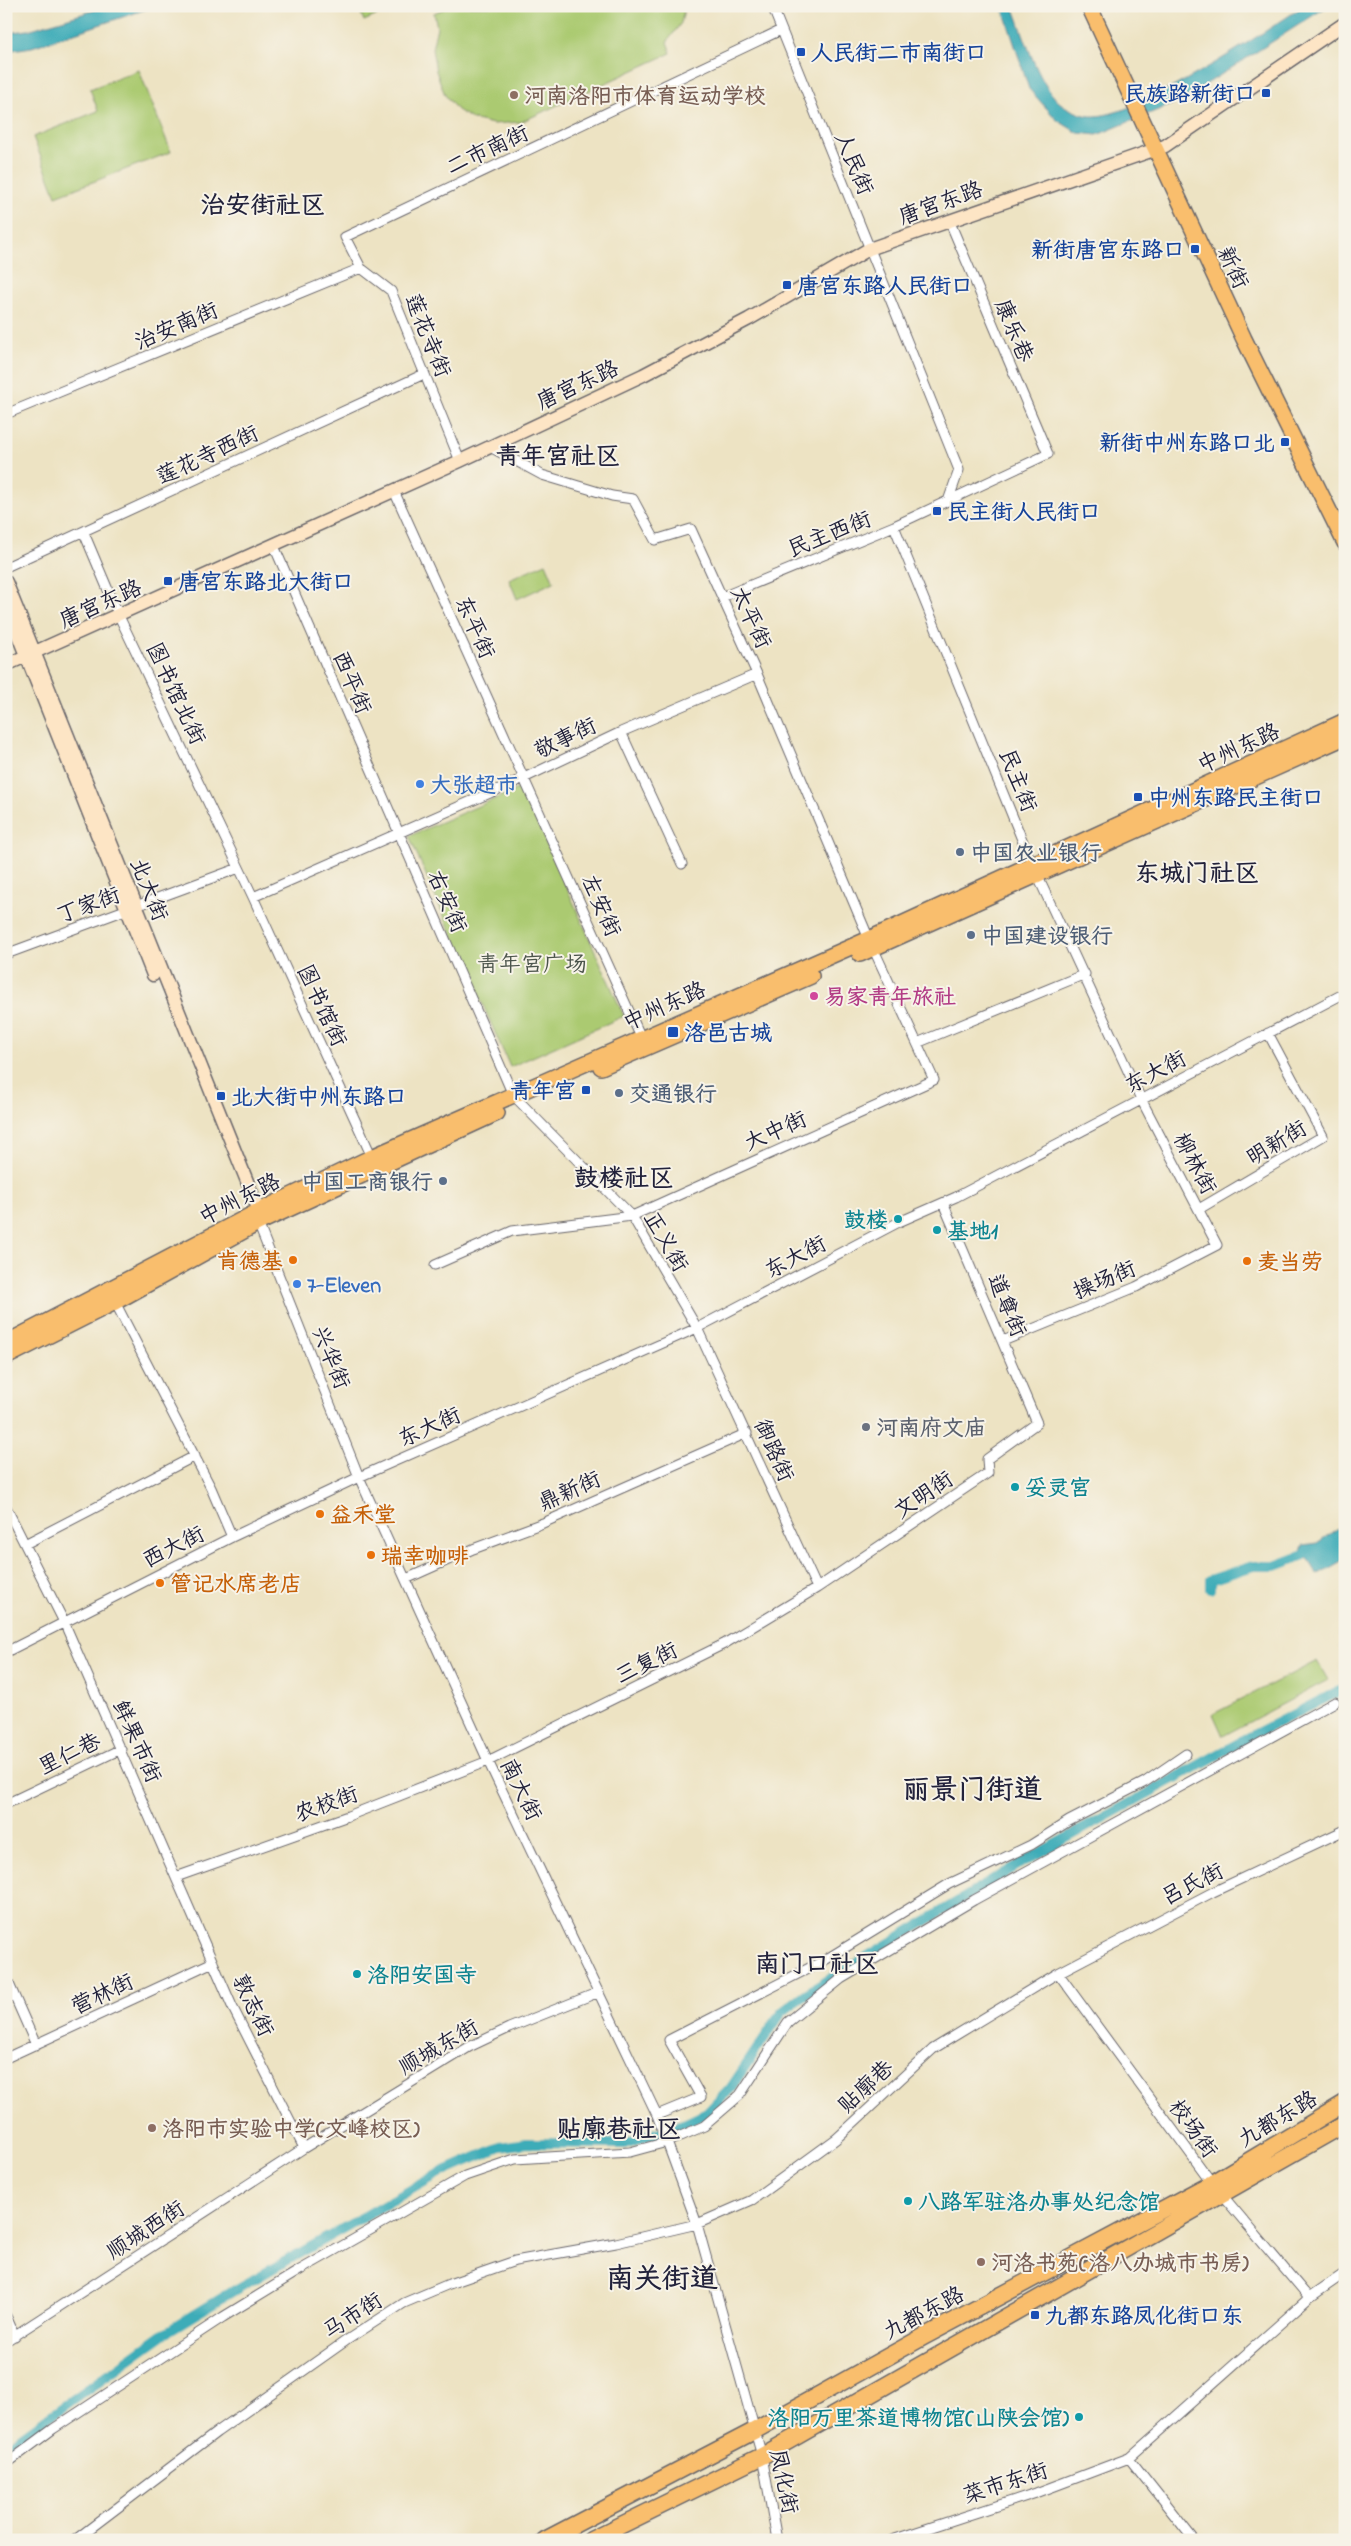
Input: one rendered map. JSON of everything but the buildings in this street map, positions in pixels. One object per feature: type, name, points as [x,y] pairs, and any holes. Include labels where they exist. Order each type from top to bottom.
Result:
[{"type":"highway","name":"九都东路","points":[[591,2540],[762,2456],[1216,2189],[1345,2103]]},
{"type":"highway","name":"九都东路","points":[[545,2540],[754,2431],[923,2337],[1345,2124]]},
{"type":"main road","name":"新街","points":[[1089,6],[1148,120],[1264,359],[1345,520]]},
{"type":"main road","name":"新街","points":[[1100,6],[1133,90]]},
{"type":"main road","name":"新街","points":[[1161,148],[1244,339],[1345,543]]},
{"type":"main road","name":"中州东路","points":[[1035,870],[1345,721]]},
{"type":"main road","name":"中州东路","points":[[6,1357],[115,1302],[256,1216],[515,1099],[871,944],[1035,870],[1345,737]]},
{"type":"main road","name":"中州东路","points":[[6,1343],[372,1157],[515,1099]]},
{"type":"street","name":"人民街","points":[[772,6],[959,470],[948,501]]},
{"type":"street","name":"唐宫东路","points":[[6,665],[120,616],[460,462],[643,375],[749,318],[869,249],[948,220],[1161,148],[1345,23]]},
{"type":"street","name":"二市南街","points":[[344,237],[781,30]]},
{"type":"street","name":"康乐巷","points":[[948,220],[1048,454]]},
{"type":"street","name":"莲花寺街","points":[[344,237],[360,268],[391,291],[460,462]]},
{"type":"street","name":"治安南街","points":[[6,414],[360,268]]},
{"type":"street","name":"莲花寺西街","points":[[6,567],[84,533],[424,374]]},
{"type":"street","name":"太平街","points":[[490,447],[542,475],[612,496],[634,499],[655,540],[691,529],[757,674],[871,944],[934,1080]]},
{"type":"street","name":"民主西街","points":[[722,597],[894,526],[1048,454]]},
{"type":"street","name":"东平街","points":[[394,491],[524,778]]},
{"type":"street","name":"民主街","points":[[894,526],[1035,870],[1085,974],[1141,1100]]},
{"type":"street","name":"图书馆北街","points":[[84,533],[120,616],[239,868]]},
{"type":"street","name":"西平街","points":[[274,546],[397,832]]},
{"type":"street","name":"北大街","points":[[6,582],[31,655],[256,1216]]},
{"type":"street","name":"北大街","points":[[6,605],[31,655]]},
{"type":"street","name":"敬事街","points":[[252,897],[524,778],[620,732],[757,674]]},
{"type":"street","points":[[620,732],[682,864]]},
{"type":"street","name":"左安街","points":[[524,778],[644,1043]]},
{"type":"street","name":"右安街","points":[[397,832],[515,1099]]},
{"type":"street","name":"图书馆街","points":[[239,868],[372,1157]]},
{"type":"street","name":"丁家街","points":[[6,954],[239,868]]},
{"type":"street","points":[[917,1043],[1085,974]]},
{"type":"street","name":"东大街","points":[[359,1477],[697,1328],[899,1222],[943,1203],[1345,993]]},
{"type":"street","name":"明新街","points":[[1199,1209],[1323,1136],[1268,1033]]},
{"type":"street","name":"大中街","points":[[435,1265],[512,1231],[636,1214],[934,1080]]},
{"type":"street","name":"正义街","points":[[515,1099],[636,1214],[697,1328]]},
{"type":"street","name":"柳林街","points":[[1141,1100],[1217,1245]]},
{"type":"street","name":"道尊街","points":[[943,1203],[1037,1423]]},
{"type":"street","name":"兴华街","points":[[256,1216],[359,1477]]},
{"type":"street","name":"操场街","points":[[1003,1341],[1136,1287],[1217,1245]]},
{"type":"street","points":[[115,1302],[195,1456],[232,1537]]},
{"type":"street","name":"御路街","points":[[697,1328],[747,1433],[816,1588]]},
{"type":"street","name":"文明街","points":[[816,1588],[988,1473],[987,1459],[1037,1423]]},
{"type":"street","name":"鼎新街","points":[[406,1579],[473,1549],[543,1523],[747,1433]]},
{"type":"street","points":[[25,1544],[195,1456]]},
{"type":"street","name":"西大街","points":[[6,1652],[232,1537],[359,1477]]},
{"type":"street","name":"南大街","points":[[359,1477],[488,1761],[657,2115],[697,2224]]},
{"type":"street","name":"鲜果市街","points":[[6,1507],[64,1622],[176,1876]]},
{"type":"street","name":"三复街","points":[[488,1761],[724,1644],[816,1588]]},
{"type":"street","points":[[6,2464],[53,2429],[223,2317],[300,2270],[464,2176],[516,2159],[630,2152],[667,2142],[704,2126],[740,2094],[788,2022],[841,1979],[974,1900],[1335,1702]]},
{"type":"street","name":"里仁巷","points":[[6,1804],[121,1749]]},
{"type":"street","points":[[657,2115],[701,2097],[669,2040],[825,1960],[949,1884],[1031,1845],[1069,1821],[1145,1782],[1186,1754]]},
{"type":"street","name":"农校街","points":[[176,1876],[348,1816],[488,1761]]},
{"type":"street","name":"吕氏街","points":[[1058,1973],[1213,1892],[1345,1830]]},
{"type":"street","name":"敦志街","points":[[176,1876],[232,2006],[304,2148]]},
{"type":"street","name":"营林街","points":[[6,2058],[213,1962]]},
{"type":"street","name":"校场街","points":[[1058,1973],[1216,2189],[1309,2298]]},
{"type":"street","name":"贴廓巷","points":[[697,2224],[752,2200],[836,2140],[933,2049],[1058,1973]]},
{"type":"street","points":[[6,1977],[36,2045]]},
{"type":"street","name":"顺城东街","points":[[304,2148],[469,2047],[509,2028],[598,1992]]},
{"type":"street","name":"顺城西街","points":[[6,2341],[304,2148]]},
{"type":"street","name":"凤化街","points":[[697,2224],[762,2456],[777,2540]]},
{"type":"street","name":"马市街","points":[[75,2540],[217,2432],[347,2340],[404,2303],[449,2284],[514,2261],[616,2243],[697,2224]]},
{"type":"street","points":[[1194,2540],[1129,2458],[1309,2298],[1345,2273]]},
{"type":"street","points":[[6,2316],[15,2336]]},
{"type":"street","name":"菜市东街","points":[[892,2540],[1036,2493],[1129,2458]]},
{"type":"green space","points":[[358,6],[398,6],[364,21]]},
{"type":"green space","name":"河南洛阳市体育运动学校","points":[[450,6],[685,6],[681,23],[667,42],[671,53],[521,122],[493,124],[472,119],[457,110],[445,95],[436,71],[432,49],[437,27],[434,13]]},
{"type":"green space","points":[[139,70],[171,152],[56,196],[33,137],[98,111],[90,89]]},
{"type":"green space","points":[[546,563],[554,582],[517,599],[509,579]]},
{"type":"green space","name":"青年宫广场","points":[[522,787],[624,1016],[510,1067],[409,836]]},
{"type":"green space","points":[[1317,1661],[1328,1680],[1223,1736],[1213,1714]]},
{"type":"water","points":[[109,6],[156,6],[32,47],[6,51],[6,33],[28,30]]},
{"type":"water","points":[[1002,6],[1013,6],[1032,57],[1051,93],[1065,107],[1090,116],[1111,113],[1138,104],[1167,90],[1230,54],[1304,6],[1328,6],[1180,101],[1097,135],[1078,133],[1057,120],[1029,89]]},
{"type":"water","points":[[1345,1523],[1345,1559],[1317,1575],[1311,1562],[1301,1552],[1303,1545],[1317,1543]]},
{"type":"waterway","points":[[1210,1589],[1210,1580],[1253,1566],[1275,1566],[1304,1555]]},
{"type":"waterway","points":[[6,2448],[168,2331],[235,2290],[440,2173],[500,2147],[527,2143],[624,2144],[686,2123],[707,2113],[730,2089],[782,2012],[807,1993],[1023,1862],[1259,1732],[1345,1688]]},
{"type":"place","name":"人民街二市南街口","points":[[801,52]]},
{"type":"place","name":"民族路新街口","points":[[1266,93]]},
{"type":"place","name":"河南洛阳市体育运动学校","points":[[514,95]]},
{"type":"place","name":"新街唐宫东路口","points":[[1195,249]]},
{"type":"place","name":"唐宫东路人民街口","points":[[787,285]]},
{"type":"place","name":"新街中州东路口北","points":[[1285,442]]},
{"type":"place","name":"民主街人民街口","points":[[937,511]]},
{"type":"place","name":"唐宫东路北大街口","points":[[168,581]]},
{"type":"place","name":"大张超市","points":[[420,784]]},
{"type":"place","name":"中州东路民主街口","points":[[1138,797]]},
{"type":"place","name":"中国农业银行","points":[[960,852]]},
{"type":"place","name":"中国建设银行","points":[[971,935]]},
{"type":"place","name":"易家青年旅社","points":[[814,996]]},
{"type":"place","name":"洛邑古城","points":[[673,1032]]},
{"type":"place","name":"青年宫","points":[[586,1090]]},
{"type":"place","name":"交通银行","points":[[619,1093]]},
{"type":"place","name":"北大街中州东路口","points":[[221,1096]]},
{"type":"place","name":"中国工商银行","points":[[443,1181]]},
{"type":"place","name":"鼓楼","points":[[898,1219]]},
{"type":"place","name":"基地1","points":[[937,1230]]},
{"type":"place","name":"肯德基","points":[[293,1260]]},
{"type":"place","name":"麦当劳","points":[[1247,1261]]},
{"type":"place","name":"7-Eleven","points":[[297,1284]]},
{"type":"place","name":"河南府文庙","points":[[866,1427]]},
{"type":"place","name":"妥灵宫","points":[[1015,1487]]},
{"type":"place","name":"益禾堂","points":[[320,1514]]},
{"type":"place","name":"瑞幸咖啡","points":[[371,1555]]},
{"type":"place","name":"管记水席老店","points":[[160,1583]]},
{"type":"place","name":"洛阳安国寺","points":[[357,1974]]},
{"type":"place","name":"洛阳市实验中学(文峰校区)","points":[[152,2128]]},
{"type":"place","name":"八路军驻洛办事处纪念馆","points":[[908,2201]]},
{"type":"place","name":"河洛书苑(洛八办城市书房)","points":[[981,2262]]},
{"type":"place","name":"九都东路凤化街口东","points":[[1035,2315]]},
{"type":"place","name":"洛阳万里茶道博物馆(山陕会馆)","points":[[1079,2417]]},
{"type":"district","name":"治安街社区","points":[[263,204]]},
{"type":"district","name":"青年宫社区","points":[[558,455]]},
{"type":"district","name":"东城门社区","points":[[1197,872]]},
{"type":"district","name":"鼓楼社区","points":[[624,1177]]},
{"type":"district","name":"丽景门街道","points":[[972,1788]]},
{"type":"district","name":"南门口社区","points":[[817,1963]]},
{"type":"district","name":"贴廓巷社区","points":[[619,2128]]},
{"type":"district","name":"南关街道","points":[[662,2277]]}]
